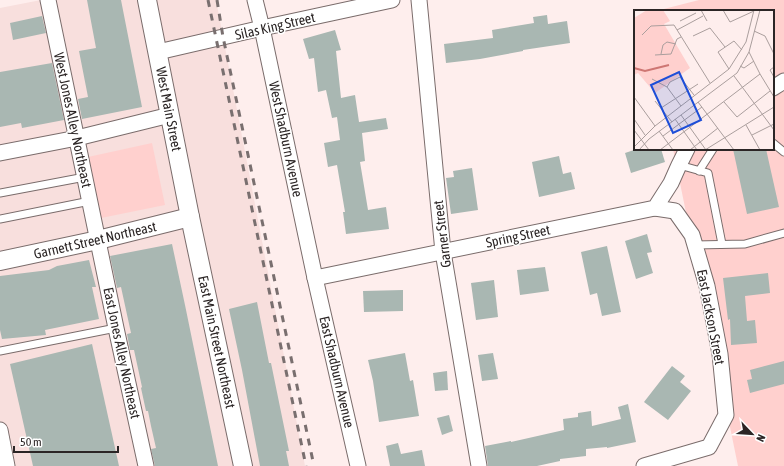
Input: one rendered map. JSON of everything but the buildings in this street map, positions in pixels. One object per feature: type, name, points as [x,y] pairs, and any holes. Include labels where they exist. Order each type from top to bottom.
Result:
[{"type":"street","name":"West Jones Alley Northeast","points":[[48,0],[98,240]]},
{"type":"street","name":"West Main Street","points":[[147,0],[190,218]]},
{"type":"street","name":"West Shadburn Avenue","points":[[255,0],[315,278]]},
{"type":"street","name":"Silas King Street","points":[[158,52],[392,0]]},
{"type":"street","name":"Garner Street","points":[[419,0],[443,252],[479,466]]},
{"type":"street","points":[[774,87],[784,81]]},
{"type":"street","points":[[0,153],[77,138],[170,115]]},
{"type":"street","points":[[654,208],[671,184],[686,150]]},
{"type":"street","name":"Spring Street","points":[[315,278],[654,208]]},
{"type":"street","name":"East Jackson Street","points":[[644,466],[709,447],[726,415],[720,354],[707,286],[692,235],[675,211],[654,208]]},
{"type":"street","name":"Garnett Street Northeast","points":[[0,261],[190,218]]},
{"type":"street","name":"East Main Street Northeast","points":[[190,218],[243,466]]},
{"type":"street","name":"East Jones Alley Northeast","points":[[98,240],[146,466]]},
{"type":"street","name":"East Shadburn Avenue","points":[[315,278],[358,466]]},
{"type":"street","points":[[0,430],[7,466]]},
{"type":"lane","points":[[774,144],[784,152]]},
{"type":"lane","points":[[699,171],[712,150]]},
{"type":"lane","points":[[679,165],[708,173],[722,244]]},
{"type":"lane","points":[[0,193],[85,177]]},
{"type":"lane","points":[[0,219],[90,201]]},
{"type":"lane","points":[[695,245],[744,244],[784,233]]},
{"type":"lane","points":[[0,351],[116,328]]},
{"type":"shaded area","points":[[41,0],[216,0],[305,466],[0,466],[0,8]]},
{"type":"shaded area","points":[[699,0],[784,0],[784,466],[738,466],[673,150],[774,150],[774,10],[660,10]]},
{"type":"shaded area","points":[[152,143],[165,205],[101,218],[88,157]]},
{"type":"railway","points":[[208,0],[306,466]]},
{"type":"railway","points":[[217,0],[223,37],[314,466]]}]
